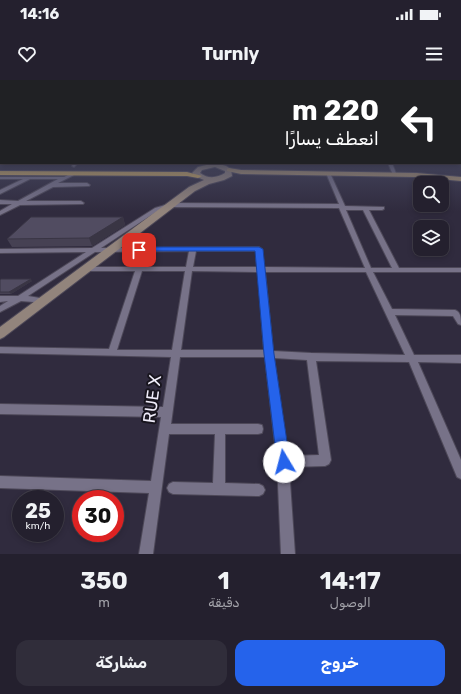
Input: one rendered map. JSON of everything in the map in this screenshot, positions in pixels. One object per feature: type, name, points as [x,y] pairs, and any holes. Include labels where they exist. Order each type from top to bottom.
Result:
[{"type":"highway","points":[[0,173],[75,168],[199,174]]},
{"type":"highway","points":[[0,173],[166,171],[199,174]]},
{"type":"main road","points":[[230,167],[238,172],[395,175],[461,179]]},
{"type":"main road","points":[[222,178],[274,173]]},
{"type":"street","points":[[192,190],[198,183],[199,174],[207,167]]},
{"type":"street","points":[[0,334],[192,190],[203,183],[222,178],[229,174],[228,167]]},
{"type":"street","points":[[392,167],[395,175]]},
{"type":"street","points":[[0,213],[64,178],[75,168]]},
{"type":"street","points":[[0,173],[30,178],[64,178]]},
{"type":"street","points":[[328,173],[369,270],[412,359],[461,473]]},
{"type":"street","points":[[199,174],[211,179],[222,178]]},
{"type":"street","points":[[0,192],[30,178]]},
{"type":"street","points":[[52,185],[87,185]]},
{"type":"street","points":[[0,202],[81,203]]},
{"type":"street","points":[[0,309],[20,298],[157,209],[172,205],[382,208]]},
{"type":"street","points":[[365,208],[397,270]]},
{"type":"street","name":"RUE X","points":[[146,554],[166,412],[193,249]]},
{"type":"street","points":[[0,251],[259,249],[269,354],[284,462],[288,554]]},
{"type":"street","points":[[86,269],[260,271],[461,270]]},
{"type":"street","points":[[112,353],[139,269]]},
{"type":"street","points":[[2,300],[29,291]]},
{"type":"street","points":[[2,300],[20,298],[44,301]]},
{"type":"street","points":[[389,312],[455,313],[461,322]]},
{"type":"street","points":[[0,350],[175,354],[269,354],[311,357],[461,359]]},
{"type":"street","points":[[284,462],[325,460],[311,357]]},
{"type":"street","points":[[0,409],[166,412]]},
{"type":"street","points":[[164,429],[258,429]]},
{"type":"street","points":[[220,429],[220,488]]},
{"type":"street","points":[[0,482],[156,487]]},
{"type":"street","points":[[173,488],[259,490]]},
{"type":"building","points":[[31,217],[123,217],[89,238],[7,239]]},
{"type":"building","points":[[1,279],[31,279],[9,292],[0,292]]},
{"type":"route","points":[[139,250],[259,249],[269,354],[284,462]]}]
